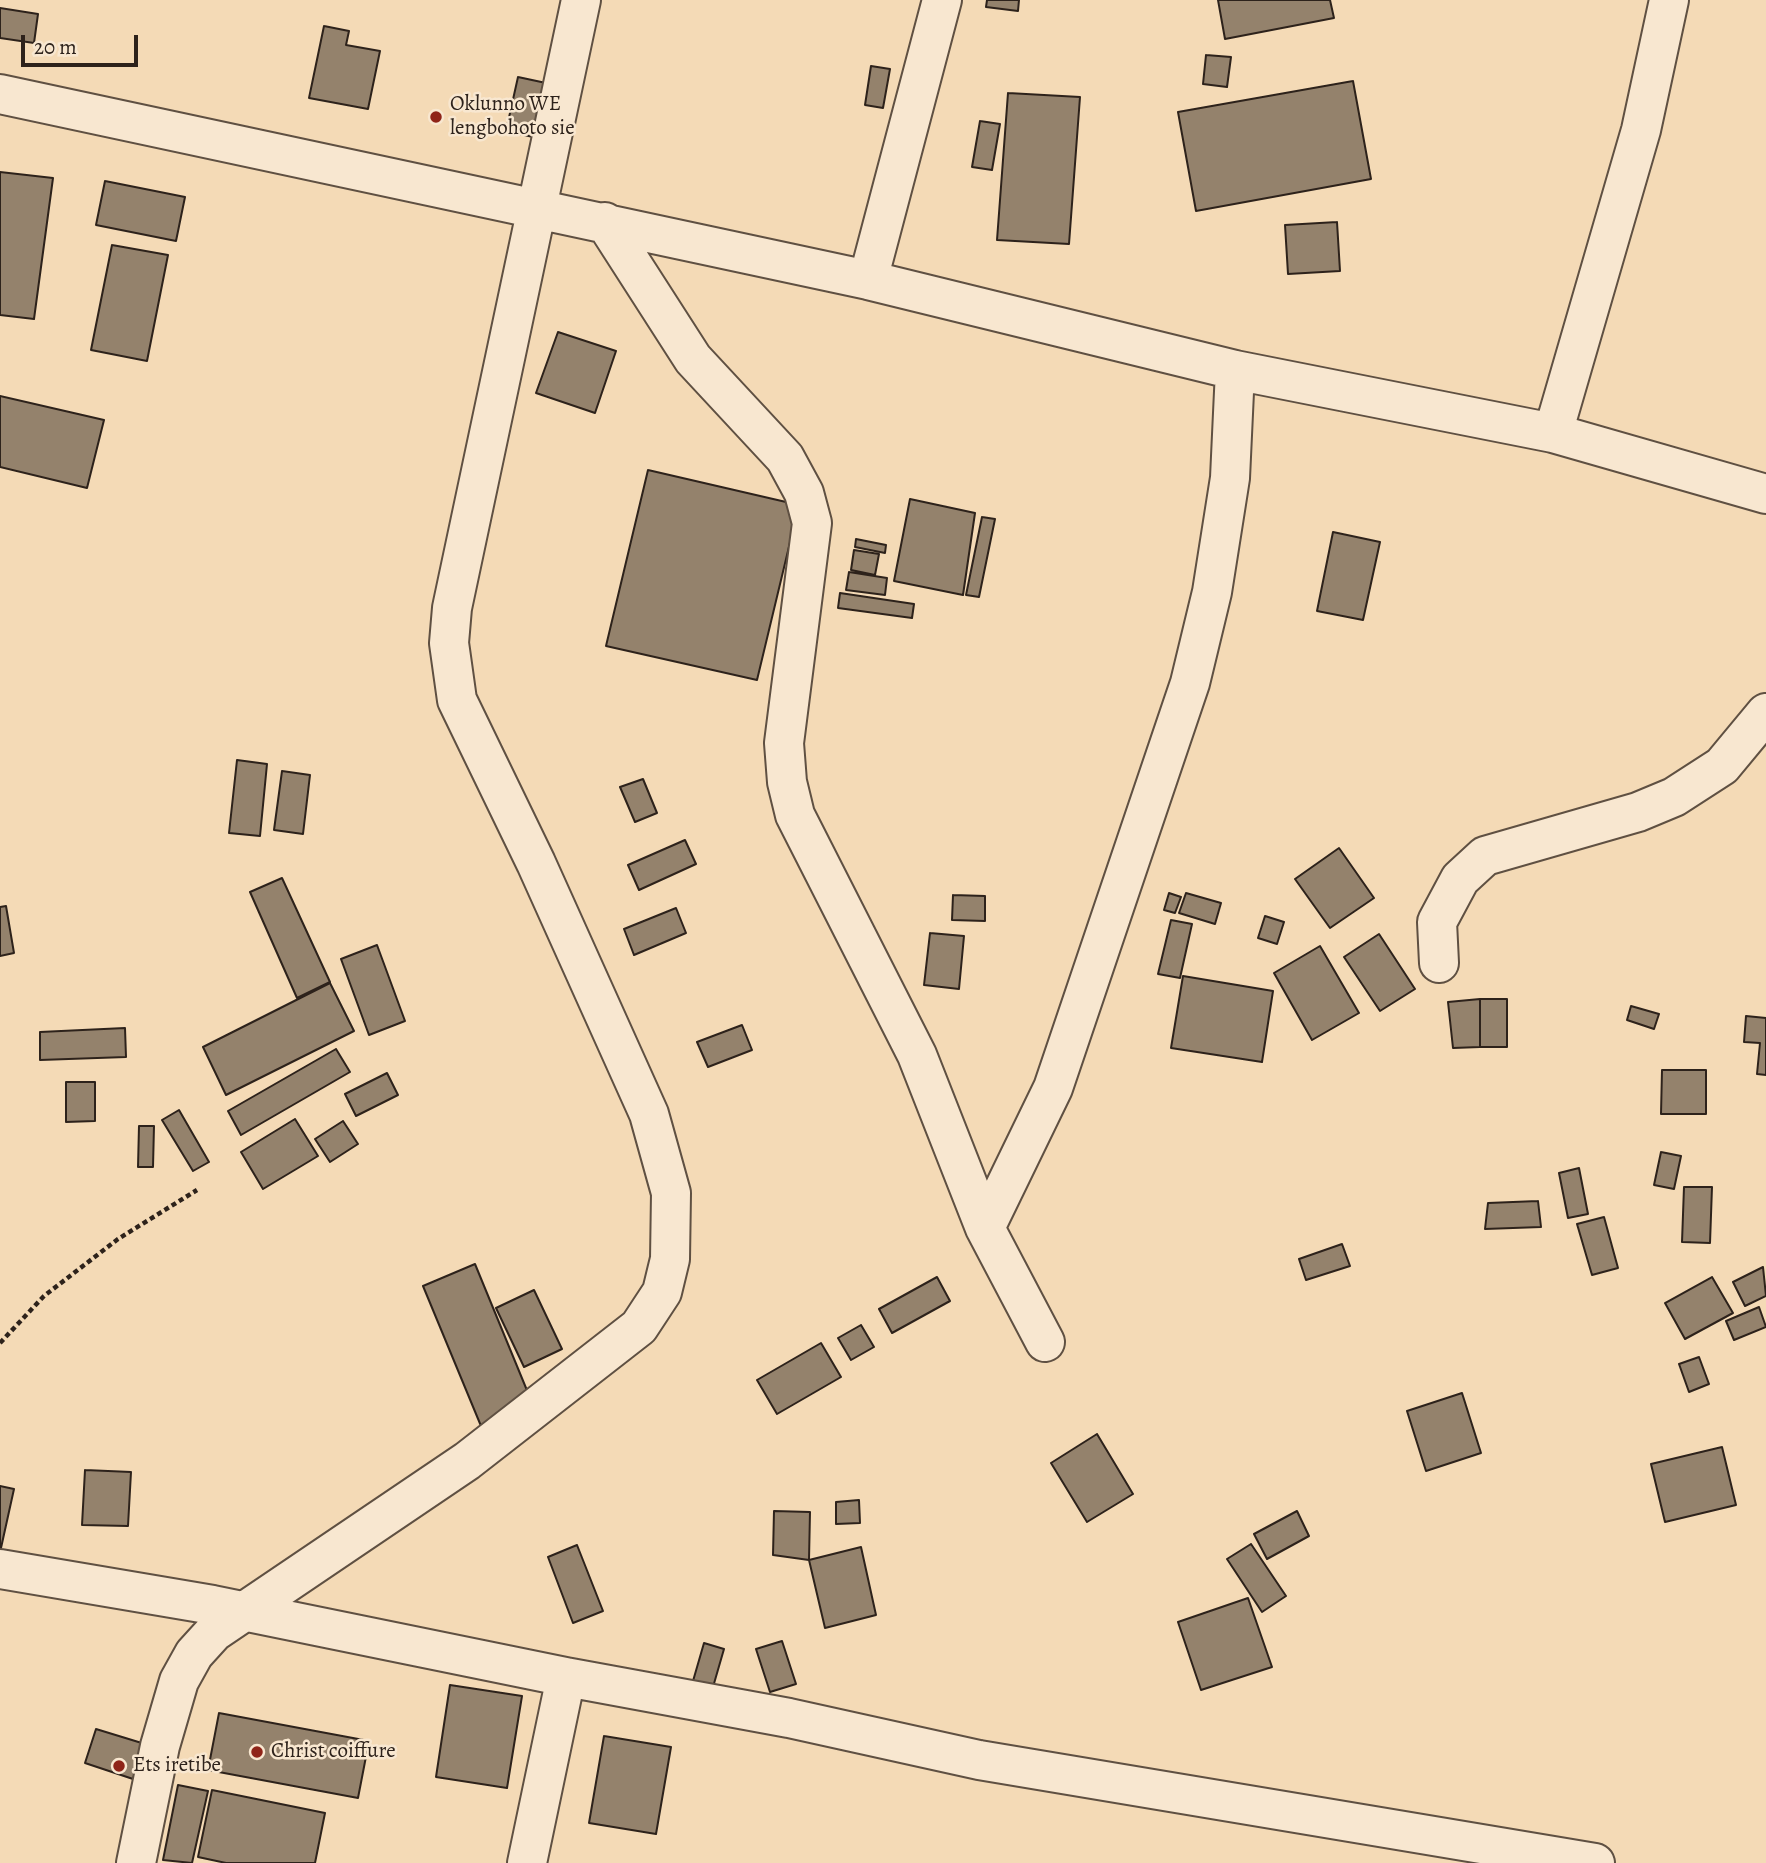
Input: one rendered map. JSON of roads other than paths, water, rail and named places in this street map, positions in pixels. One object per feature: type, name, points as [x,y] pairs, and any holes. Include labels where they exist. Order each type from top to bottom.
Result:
[{"type":"street","points":[[136,1863],[160,1746],[179,1681],[194,1654],[214,1632],[243,1611],[467,1461],[639,1327],[662,1292],[670,1259],[671,1193],[649,1114],[536,863],[457,700],[451,674],[449,643],[452,608],[539,209],[581,0]]},
{"type":"street","points":[[868,280],[942,0]]},
{"type":"street","points":[[1553,433],[1641,130],[1669,0]]},
{"type":"street","points":[[0,94],[868,280],[1235,370],[1553,433],[1766,494]]},
{"type":"street","points":[[606,222],[693,359],[785,458],[804,492],[811,523],[784,743],[792,804],[917,1055],[985,1228],[1045,1342]]},
{"type":"street","points":[[985,1228],[1053,1088],[1189,683],[1212,592],[1230,478],[1235,370]]},
{"type":"street","points":[[1439,963],[1437,922],[1460,879],[1485,856],[1638,812],[1674,797],[1722,766],[1766,713]]},
{"type":"street","points":[[0,1569],[243,1611],[566,1678],[789,1718],[979,1760],[1595,1863]]},
{"type":"street","points":[[527,1863],[566,1678]]},
{"type":"place","name":"Oklunno WE lengbohoto sie","points":[[436,117]]},
{"type":"place","name":"Christ coiffure","points":[[257,1752]]},
{"type":"place","name":"Ets iretibe","points":[[119,1766]]}]
